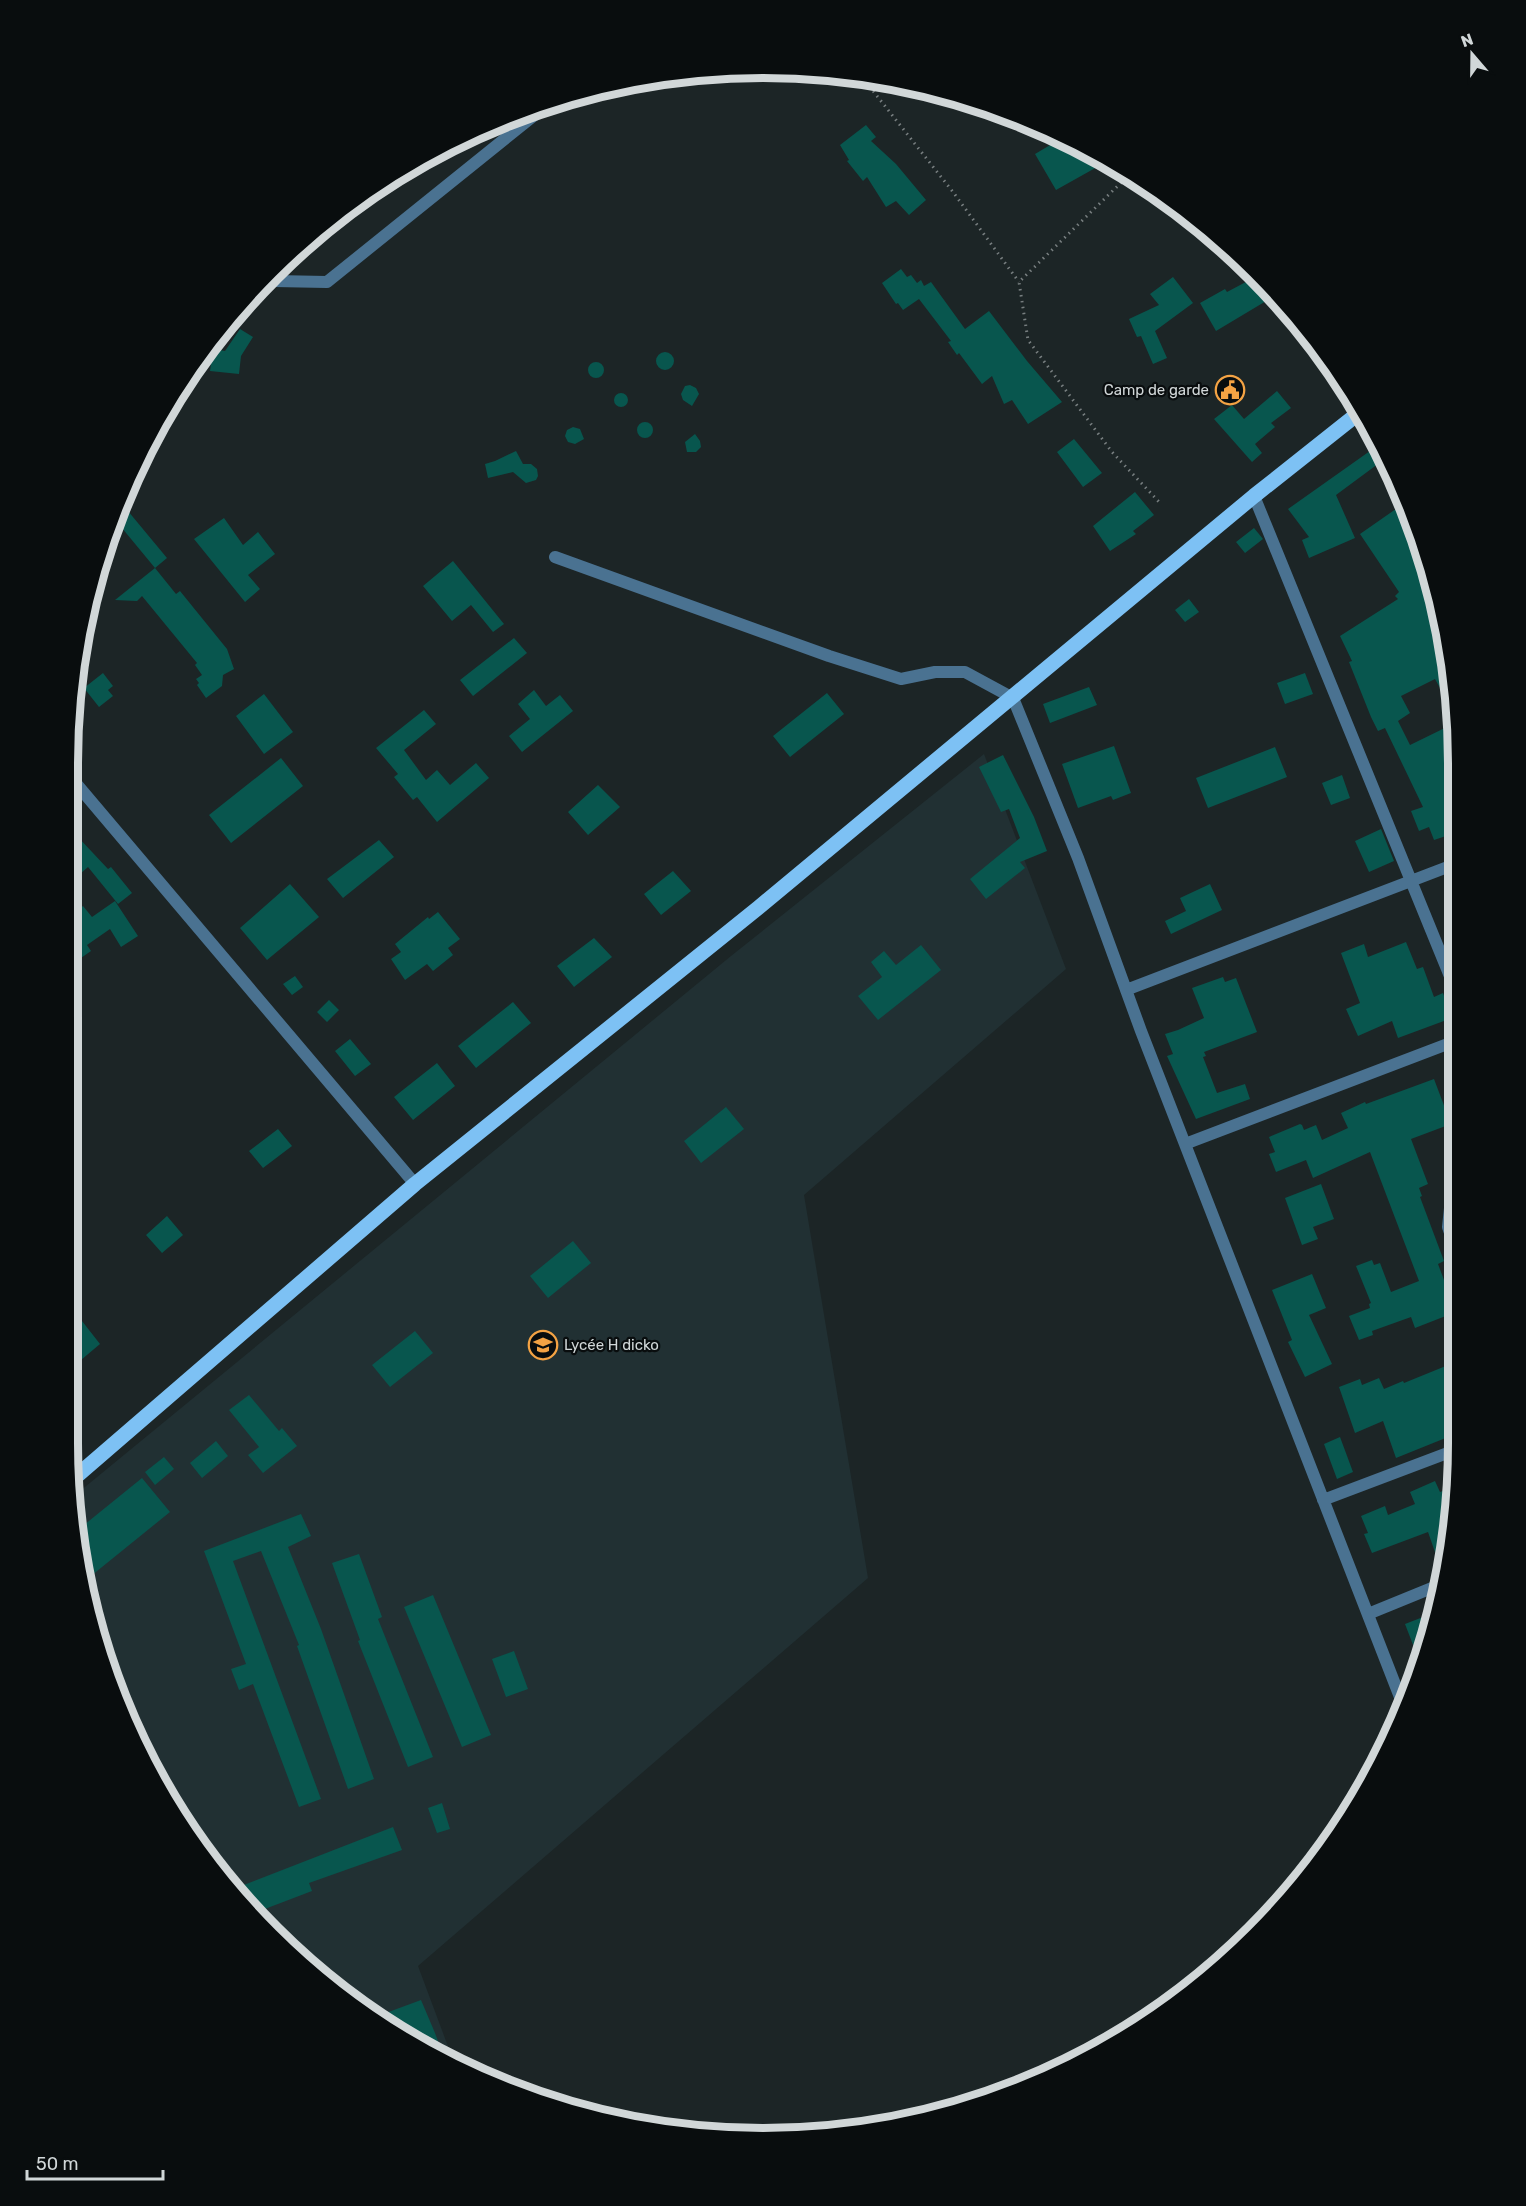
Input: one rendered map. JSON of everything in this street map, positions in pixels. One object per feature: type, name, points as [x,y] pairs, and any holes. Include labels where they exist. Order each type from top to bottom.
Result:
[{"type":"main road","points":[[79,1474],[415,1184],[749,916],[1254,496],[1354,417]]},
{"type":"street","points":[[276,282],[327,282],[529,119]]},
{"type":"street","points":[[1254,496],[1448,970]]},
{"type":"street","points":[[555,557],[829,656],[901,679],[935,672],[965,672],[1013,698],[1078,858],[1185,1144],[1400,1696]]},
{"type":"street","points":[[78,786],[415,1184]]},
{"type":"street","points":[[1126,990],[1448,867]]},
{"type":"street","points":[[1185,1144],[1448,1044]]},
{"type":"street","points":[[1323,1500],[1448,1453]]},
{"type":"street","points":[[1368,1614],[1433,1588]]},
{"type":"path","points":[[870,87],[953,192],[1019,282],[1028,340],[1112,452],[1161,504]]},
{"type":"path","points":[[1019,282],[1123,180]]},
{"type":"shaded area","name":"Lycée H dicko","points":[[984,754],[1066,969],[804,1195],[868,1578],[418,1966],[450,2052],[382,2013],[311,1958],[248,1895],[193,1824],[149,1746],[114,1663],[91,1577],[79,1492],[731,956]]},
{"type":"building","points":[[866,125],[876,137],[871,141],[896,164],[926,200],[909,215],[896,201],[886,207],[867,177],[863,181],[847,161],[849,160],[840,145]]},
{"type":"building","points":[[1053,143],[1099,166],[1056,190],[1035,154]]},
{"type":"building","points":[[901,269],[907,277],[911,275],[917,283],[921,280],[924,286],[931,282],[965,329],[989,311],[1062,402],[1028,424],[1012,400],[1004,404],[992,376],[982,384],[959,353],[957,355],[948,342],[951,341],[919,299],[903,310],[898,303],[896,304],[882,283]]},
{"type":"building","points":[[1173,277],[1193,303],[1155,331],[1167,358],[1153,364],[1141,336],[1137,337],[1129,319],[1159,305],[1150,294]]},
{"type":"building","points":[[1249,281],[1267,300],[1216,331],[1200,303],[1225,289],[1227,292]]},
{"type":"building","points":[[240,329],[253,337],[241,356],[239,374],[210,371],[212,357],[217,350],[225,351]]},
{"type":"building","points":[[665,352],[671,355],[674,361],[671,367],[665,370],[659,367],[656,361],[659,355]]},
{"type":"building","points":[[593,362],[599,362],[604,370],[602,376],[593,378],[588,373],[588,367]]},
{"type":"building","points":[[690,385],[696,388],[699,394],[692,406],[683,400],[681,394],[685,386]]},
{"type":"building","points":[[1277,391],[1291,408],[1271,423],[1275,427],[1255,444],[1262,453],[1252,462],[1214,419],[1232,405],[1244,419]]},
{"type":"building","points":[[618,393],[624,393],[628,400],[624,407],[618,407],[614,403],[614,397]]},
{"type":"building","points":[[645,422],[653,430],[645,438],[637,430]]},
{"type":"building","points":[[573,427],[580,429],[584,439],[575,444],[568,442],[565,436],[567,430]]},
{"type":"building","points":[[695,434],[701,447],[696,452],[687,452],[685,442]]},
{"type":"building","points":[[1074,439],[1102,473],[1083,487],[1057,452]]},
{"type":"building","points":[[1372,450],[1379,463],[1336,495],[1355,538],[1309,558],[1302,540],[1309,537],[1288,509]]},
{"type":"building","points":[[516,451],[523,464],[531,464],[537,469],[536,480],[526,483],[513,472],[488,478],[485,464]]},
{"type":"building","points":[[1135,492],[1154,515],[1133,531],[1136,534],[1110,551],[1093,526]]},
{"type":"building","points":[[1398,507],[1425,586],[1435,629],[1444,696],[1435,679],[1401,696],[1410,713],[1398,721],[1410,745],[1447,727],[1448,820],[1444,822],[1448,835],[1434,840],[1429,827],[1419,831],[1411,811],[1423,807],[1385,728],[1378,731],[1371,717],[1349,662],[1352,661],[1340,636],[1398,599],[1395,596],[1399,592],[1360,534]]},
{"type":"building","points":[[127,510],[167,558],[155,568],[120,526]]},
{"type":"building","points":[[224,518],[243,545],[258,532],[275,554],[248,575],[260,589],[245,602],[194,539]]},
{"type":"building","points":[[1254,528],[1263,539],[1245,553],[1236,542]]},
{"type":"building","points":[[453,561],[504,624],[493,632],[471,605],[452,621],[423,586]]},
{"type":"building","points":[[155,568],[176,594],[180,591],[227,649],[234,669],[223,675],[222,686],[206,698],[197,685],[199,683],[196,679],[202,675],[195,665],[197,663],[142,596],[137,601],[115,600]]},
{"type":"building","points":[[1189,599],[1199,612],[1185,622],[1175,610]]},
{"type":"building","points":[[514,638],[527,653],[473,696],[460,680]]},
{"type":"building","points":[[103,673],[113,686],[108,690],[113,696],[99,707],[84,688]]},
{"type":"building","points":[[1305,673],[1313,694],[1285,704],[1277,683]]},
{"type":"building","points":[[1089,687],[1097,705],[1050,723],[1043,704]]},
{"type":"building","points":[[534,690],[546,706],[560,695],[573,711],[522,752],[509,736],[530,719],[518,704]]},
{"type":"building","points":[[827,693],[844,714],[790,757],[773,736]]},
{"type":"building","points":[[264,694],[293,732],[264,754],[236,716]]},
{"type":"building","points":[[424,710],[436,724],[404,750],[426,780],[437,770],[450,785],[476,763],[489,778],[437,822],[417,797],[413,800],[394,777],[398,774],[376,748]]},
{"type":"building","points":[[1114,746],[1131,793],[1113,800],[1111,796],[1078,808],[1062,764]]},
{"type":"building","points":[[1275,747],[1287,777],[1208,808],[1196,778]]},
{"type":"building","points":[[1003,755],[1034,817],[1047,851],[1020,862],[1025,868],[986,899],[970,879],[1020,838],[1009,809],[1001,812],[979,767]]},
{"type":"building","points":[[281,758],[303,786],[231,843],[209,815]]},
{"type":"building","points":[[1342,775],[1350,798],[1331,805],[1322,783]]},
{"type":"building","points":[[598,785],[620,807],[588,835],[568,812]]},
{"type":"building","points":[[1381,829],[1394,861],[1369,872],[1355,841]]},
{"type":"building","points":[[78,837],[108,869],[111,867],[132,893],[118,904],[88,867],[80,874],[78,872]]},
{"type":"building","points":[[379,840],[394,857],[343,898],[327,879]]},
{"type":"building","points":[[673,871],[691,891],[661,915],[644,894]]},
{"type":"building","points":[[290,884],[319,917],[267,960],[240,928]]},
{"type":"building","points":[[1210,884],[1222,910],[1171,934],[1165,921],[1186,911],[1180,898]]},
{"type":"building","points":[[115,901],[138,936],[121,947],[110,929],[87,945],[91,951],[78,960],[78,910],[83,906],[92,917]]},
{"type":"building","points":[[438,912],[460,939],[448,948],[453,955],[433,971],[427,964],[405,980],[391,959],[401,952],[395,944],[428,917],[429,919]]},
{"type":"building","points":[[594,938],[612,957],[574,987],[557,966]]},
{"type":"building","points":[[1406,942],[1417,969],[1423,967],[1434,997],[1443,993],[1448,1007],[1448,1019],[1398,1038],[1392,1021],[1358,1036],[1346,1009],[1360,1003],[1341,953],[1364,944],[1368,957]]},
{"type":"building","points":[[921,945],[941,970],[878,1020],[858,996],[882,977],[871,962],[884,951],[896,965]]},
{"type":"building","points":[[295,976],[303,987],[292,995],[283,984]]},
{"type":"building","points":[[1223,977],[1225,982],[1236,978],[1257,1032],[1204,1052],[1206,1056],[1203,1057],[1217,1093],[1245,1084],[1250,1099],[1196,1119],[1167,1056],[1173,1054],[1165,1034],[1204,1018],[1192,988]]},
{"type":"building","points":[[329,1000],[339,1010],[327,1022],[317,1012]]},
{"type":"building","points":[[513,1002],[531,1023],[476,1068],[458,1046]]},
{"type":"building","points":[[350,1039],[371,1064],[355,1076],[335,1051]]},
{"type":"building","points":[[437,1063],[455,1086],[413,1120],[394,1097]]},
{"type":"building","points":[[1434,1079],[1448,1116],[1448,1125],[1411,1139],[1428,1184],[1419,1188],[1422,1196],[1420,1197],[1444,1261],[1438,1264],[1448,1291],[1448,1315],[1415,1328],[1411,1317],[1372,1331],[1373,1335],[1359,1340],[1349,1316],[1370,1308],[1371,1303],[1356,1266],[1372,1260],[1374,1265],[1380,1263],[1391,1292],[1419,1281],[1370,1152],[1313,1178],[1306,1160],[1276,1172],[1269,1154],[1275,1152],[1269,1137],[1300,1124],[1304,1130],[1316,1125],[1322,1140],[1348,1128],[1341,1113],[1365,1102],[1366,1104]]},
{"type":"building","points":[[726,1107],[744,1129],[701,1163],[684,1141]]},
{"type":"building","points":[[278,1129],[292,1146],[263,1168],[249,1151]]},
{"type":"building","points":[[1321,1184],[1334,1219],[1313,1227],[1318,1239],[1302,1245],[1285,1198]]},
{"type":"building","points":[[167,1216],[183,1235],[162,1253],[146,1235]]},
{"type":"building","points":[[573,1241],[591,1263],[548,1298],[530,1276]]},
{"type":"building","points":[[1312,1274],[1326,1308],[1309,1315],[1332,1364],[1305,1377],[1288,1342],[1292,1340],[1272,1290]]},
{"type":"building","points":[[82,1321],[100,1344],[78,1363],[78,1324]]},
{"type":"building","points":[[415,1331],[433,1353],[390,1387],[372,1365]]},
{"type":"building","points":[[1448,1365],[1448,1437],[1396,1458],[1383,1421],[1355,1433],[1339,1387],[1360,1379],[1362,1385],[1379,1378],[1384,1389],[1403,1381],[1404,1383]]},
{"type":"building","points":[[249,1395],[279,1431],[282,1428],[297,1446],[263,1473],[248,1455],[259,1447],[229,1410]]},
{"type":"building","points":[[1340,1437],[1353,1472],[1337,1479],[1324,1444]]},
{"type":"building","points":[[216,1441],[228,1456],[202,1478],[190,1463]]},
{"type":"building","points":[[164,1457],[174,1469],[155,1485],[145,1472]]},
{"type":"building","points":[[142,1478],[170,1512],[91,1576],[83,1526]]},
{"type":"building","points":[[1435,1481],[1440,1492],[1447,1490],[1438,1560],[1428,1532],[1372,1553],[1364,1534],[1368,1533],[1361,1516],[1385,1506],[1388,1515],[1415,1504],[1410,1492]]},
{"type":"building","points":[[301,1514],[311,1536],[288,1547],[321,1629],[374,1779],[348,1789],[297,1646],[299,1645],[261,1551],[233,1561],[321,1799],[299,1807],[253,1684],[239,1690],[231,1669],[246,1664],[204,1551]]},
{"type":"building","points":[[359,1554],[382,1617],[378,1619],[433,1757],[408,1767],[358,1641],[360,1640],[332,1563]]},
{"type":"building","points":[[433,1595],[491,1735],[462,1747],[404,1607]]},
{"type":"building","points":[[1423,1617],[1425,1621],[1416,1651],[1405,1624]]},
{"type":"building","points":[[514,1651],[528,1689],[506,1697],[492,1659]]},
{"type":"building","points":[[442,1803],[450,1829],[437,1833],[428,1808]]},
{"type":"building","points":[[393,1827],[402,1850],[309,1883],[312,1891],[262,1910],[241,1886]]},
{"type":"building","points":[[421,2000],[440,2046],[417,2034],[415,2030],[412,2031],[383,2014]]},
{"type":"place","name":"Camp de garde","points":[[1230,390]]},
{"type":"place","name":"Lycée H dicko","points":[[543,1345]]}]
